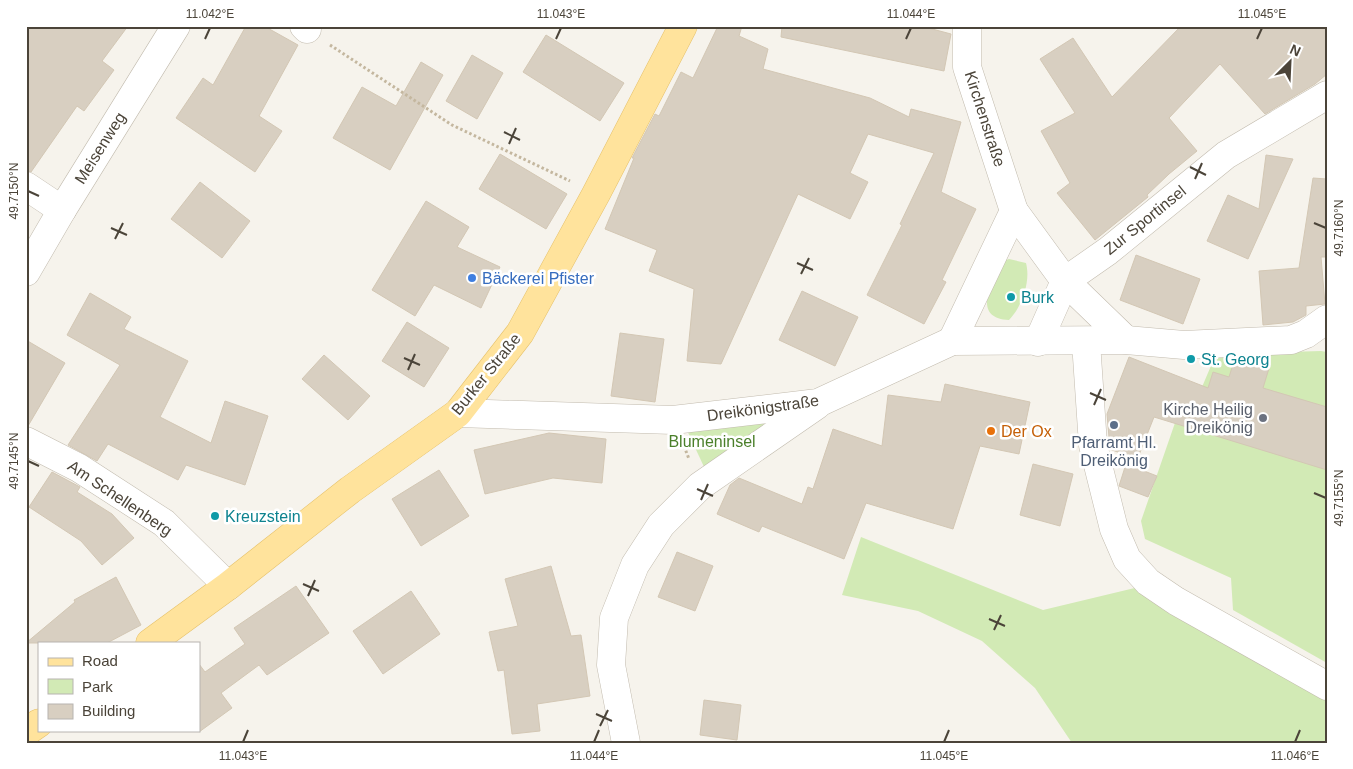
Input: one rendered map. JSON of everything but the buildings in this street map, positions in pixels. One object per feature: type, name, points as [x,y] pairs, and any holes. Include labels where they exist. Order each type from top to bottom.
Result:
[{"type":"main road","name":"Burker Straße","points":[[151,642],[228,586],[350,490],[458,413],[520,333],[596,194],[683,26]]},
{"type":"main road","points":[[26,732],[38,724]]},
{"type":"street","name":"Meisenweg","points":[[26,272],[62,210],[176,26]]},
{"type":"street","name":"Kirchenstraße","points":[[967,26],[967,66],[1014,211],[1065,281],[1126,340]]},
{"type":"street","name":"Zur Sportinsel","points":[[1065,281],[1108,251],[1226,155],[1327,95]]},
{"type":"street","points":[[26,186],[62,210]]},
{"type":"street","points":[[952,341],[1014,211]]},
{"type":"street","points":[[1038,342],[1065,281]]},
{"type":"street","points":[[1327,319],[1306,334],[1291,340],[1184,345],[1126,340],[1086,342],[1093,444],[1114,529],[1127,559],[1148,582],[1176,601],[1327,686]]},
{"type":"street","name":"Dreikönigstraße","points":[[458,413],[673,420],[818,403],[952,341],[1086,342]]},
{"type":"street","points":[[626,743],[611,665],[614,618],[635,565],[661,525],[700,486],[818,403]]},
{"type":"street","name":"Am Schellenberg","points":[[26,441],[80,468],[164,523],[228,586]]},
{"type":"path","points":[[305,28],[452,124],[596,194]]},
{"type":"path","points":[[673,420],[700,486]]},
{"type":"green space","points":[[1009,259],[1026,263],[1027,278],[1018,308],[1009,320],[997,318],[990,313],[987,306],[987,298],[1000,262]]},
{"type":"green space","points":[[1327,352],[1327,663],[1233,610],[1231,578],[1145,539],[1141,521],[1176,420],[1188,420],[1216,354]]},
{"type":"green space","name":"Blumeninsel","points":[[784,415],[705,469],[685,426]]},
{"type":"green space","points":[[861,537],[1043,610],[1143,586],[1327,688],[1327,743],[1072,743],[1035,688],[982,641],[918,611],[842,595]]},
{"type":"place","name":"Bäckerei Pfister","points":[[472,278]]},
{"type":"place","name":"Burk","points":[[1011,297]]},
{"type":"place","name":"St. Georg","points":[[1191,359]]},
{"type":"place","name":"Kirche Heilig Dreikönig","points":[[1263,418]]},
{"type":"place","name":"Pfarramt Hl. Dreikönig","points":[[1114,425]]},
{"type":"place","name":"Der Ox","points":[[991,431]]},
{"type":"place","name":"Kreuzstein","points":[[215,516]]}]
